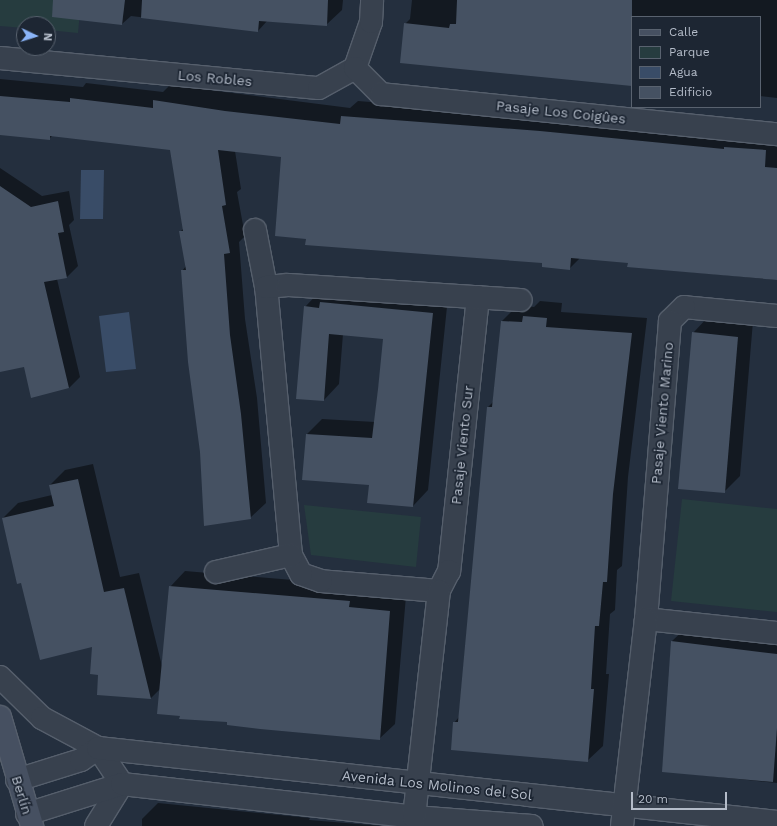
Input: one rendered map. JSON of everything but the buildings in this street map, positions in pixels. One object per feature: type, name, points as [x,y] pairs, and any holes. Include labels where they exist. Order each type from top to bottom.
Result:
[{"type":"main road","name":"Berlín","points":[[0,717],[17,780],[30,820]]},
{"type":"street","points":[[354,68],[370,22],[372,0]]},
{"type":"street","name":"Los Robles","points":[[0,58],[319,88],[354,68]]},
{"type":"street","name":"Pasaje Los Coigûes","points":[[354,68],[382,94],[777,134]]},
{"type":"street","points":[[256,230],[266,287],[291,555],[300,574],[321,581],[439,591]]},
{"type":"street","points":[[266,287],[288,284],[521,300]]},
{"type":"street","name":"Pasaje Viento Sur","points":[[414,817],[439,591],[449,571],[478,297]]},
{"type":"street","name":"Pasaje Viento Marino","points":[[624,816],[646,619],[670,321],[684,307],[777,316]]},
{"type":"street","points":[[216,572],[291,555]]},
{"type":"street","points":[[646,619],[777,634]]},
{"type":"street","name":"Avenida Los Molinos del Sol","points":[[0,677],[42,718],[98,748],[417,783],[624,816],[777,822]]},
{"type":"street","points":[[17,780],[81,760],[98,748]]},
{"type":"street","name":"Avenida Los Molinos del Sol","points":[[98,748],[122,784]]},
{"type":"street","points":[[96,826],[122,784]]},
{"type":"street","points":[[30,820],[122,784],[414,817],[532,826]]},
{"type":"green space","points":[[0,0],[81,0],[78,33],[56,31],[56,16],[16,16],[16,27],[0,26]]},
{"type":"green space","points":[[682,499],[777,509],[777,612],[671,601]]},
{"type":"green space","points":[[304,505],[421,517],[416,567],[311,555]]},
{"type":"water","points":[[81,170],[104,170],[103,219],[80,219]]},
{"type":"water","points":[[129,312],[136,369],[106,372],[99,316]]}]
